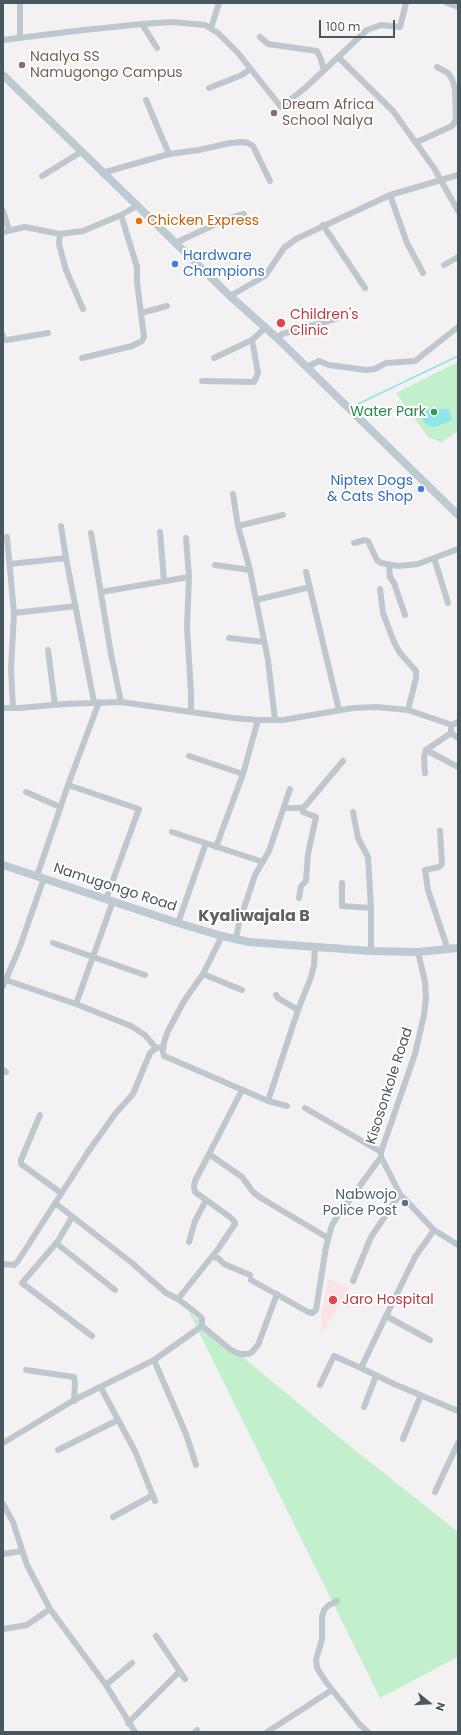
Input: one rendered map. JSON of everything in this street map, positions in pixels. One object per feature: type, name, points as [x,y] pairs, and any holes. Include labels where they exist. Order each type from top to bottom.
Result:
[{"type":"main road","points":[[3,76],[230,296],[277,338],[458,515]]},
{"type":"main road","name":"Namugongo Road","points":[[3,864],[178,923],[236,940],[316,948],[371,951],[418,952],[458,948]]},
{"type":"street","points":[[20,3],[20,37]]},
{"type":"street","points":[[211,28],[219,3]]},
{"type":"street","points":[[3,40],[142,24],[172,22],[198,24],[211,28],[223,38],[282,107],[305,88],[367,30],[381,26],[400,27],[406,3]]},
{"type":"street","points":[[447,3],[458,7]]},
{"type":"street","points":[[142,24],[157,48]]},
{"type":"street","points":[[260,37],[268,44],[317,51],[324,70]]},
{"type":"street","points":[[338,57],[381,98],[417,142],[441,180],[458,211]]},
{"type":"street","points":[[417,142],[452,126],[456,120],[455,89],[452,79],[448,73],[437,66]]},
{"type":"street","points":[[209,88],[242,75],[250,69]]},
{"type":"street","points":[[146,100],[169,154]]},
{"type":"street","points":[[102,173],[169,154],[199,150],[230,143],[248,143],[254,146],[270,181]]},
{"type":"street","points":[[42,176],[81,152]]},
{"type":"street","points":[[230,296],[265,276],[289,243],[323,225],[390,195],[458,175]]},
{"type":"street","points":[[390,195],[402,230],[423,273]]},
{"type":"street","points":[[3,211],[6,231],[25,227],[60,234],[83,231],[121,215],[137,206]]},
{"type":"street","points":[[175,243],[220,221],[244,214]]},
{"type":"street","points":[[82,358],[132,346],[142,341],[144,337],[137,282],[137,267],[121,215]]},
{"type":"street","points":[[323,225],[365,288]]},
{"type":"street","points":[[60,234],[59,244],[66,270],[83,309]]},
{"type":"street","points":[[444,265],[458,257]]},
{"type":"street","points":[[141,313],[167,306]]},
{"type":"street","points":[[277,338],[282,334],[342,317]]},
{"type":"street","points":[[307,367],[319,361],[329,366],[366,370],[375,369],[386,363],[415,361],[458,327]]},
{"type":"street","points":[[214,358],[252,340],[266,328]]},
{"type":"street","points":[[3,335],[4,340],[7,340],[48,333]]},
{"type":"street","points":[[202,381],[254,382],[258,373],[252,340]]},
{"type":"street","points":[[233,494],[238,526],[250,570],[264,642],[275,720]]},
{"type":"street","points":[[238,526],[283,515]]},
{"type":"street","points":[[62,526],[66,558],[97,702],[60,807],[19,949],[4,982],[76,1004],[138,1029],[156,1048]]},
{"type":"street","points":[[160,532],[164,581]]},
{"type":"street","points":[[91,533],[121,702]]},
{"type":"street","points":[[7,537],[14,613],[11,669],[13,708]]},
{"type":"street","points":[[186,538],[189,577],[187,627],[191,693],[190,712]]},
{"type":"street","points":[[354,543],[365,540],[368,541],[377,560],[389,566],[412,566],[458,549]]},
{"type":"street","points":[[10,564],[66,558]]},
{"type":"street","points":[[434,558],[448,603]]},
{"type":"street","points":[[215,565],[250,570]]},
{"type":"street","points":[[389,566],[390,577],[394,583],[405,615]]},
{"type":"street","points":[[306,572],[339,710]]},
{"type":"street","points":[[101,592],[189,577]]},
{"type":"street","points":[[256,600],[310,587]]},
{"type":"street","points":[[380,589],[383,613],[394,642],[400,653],[416,671],[416,678],[408,710]]},
{"type":"street","points":[[14,613],[76,606]]},
{"type":"street","points":[[229,638],[264,642]]},
{"type":"street","points":[[48,650],[55,704]]},
{"type":"street","points":[[3,708],[55,704],[121,702],[233,718],[275,720],[353,708],[376,707],[408,710],[452,726]]},
{"type":"street","points":[[216,847],[243,774],[258,720]]},
{"type":"street","points":[[425,772],[424,758],[426,750],[451,733],[452,726],[458,722]]},
{"type":"street","points":[[451,733],[458,738]]},
{"type":"street","points":[[426,750],[458,767]]},
{"type":"street","points":[[188,756],[243,774]]},
{"type":"street","points":[[284,808],[302,808],[343,761]]},
{"type":"street","points":[[68,785],[139,810],[93,956],[76,1004]]},
{"type":"street","points":[[236,940],[239,923],[255,875],[263,862],[290,790]]},
{"type":"street","points":[[26,792],[60,807]]},
{"type":"street","points":[[299,898],[301,886],[306,881],[308,854],[316,817],[303,812],[302,808]]},
{"type":"street","points":[[353,812],[358,838],[368,857],[371,908],[371,951]]},
{"type":"street","points":[[440,831],[442,864],[439,867],[425,870],[428,890],[448,950]]},
{"type":"street","points":[[172,832],[263,862]]},
{"type":"street","points":[[178,923],[206,843]]},
{"type":"street","points":[[342,883],[342,906],[371,908]]},
{"type":"street","points":[[222,936],[203,974],[184,1001],[168,1031],[163,1047],[164,1056],[268,1101],[287,1106]]},
{"type":"street","points":[[53,943],[145,975]]},
{"type":"street","points":[[268,1101],[298,1010],[311,977],[316,948]]},
{"type":"street","name":"Kisosonkole Road","points":[[418,952],[425,982],[426,998],[424,1014],[415,1054],[381,1154],[400,1194],[434,1230],[458,1245]]},
{"type":"street","points":[[203,974],[242,990]]},
{"type":"street","points":[[276,995],[278,998],[298,1010]]},
{"type":"street","points":[[3,1264],[14,1265],[18,1261],[110,1120],[132,1094],[150,1053],[156,1048],[163,1047]]},
{"type":"street","points":[[178,1299],[212,1257],[235,1224],[230,1217],[195,1192],[194,1187],[242,1090]]},
{"type":"street","points":[[212,1257],[218,1258],[224,1264],[251,1278],[308,1312],[312,1313],[316,1310],[328,1238],[337,1217],[381,1154],[305,1108]]},
{"type":"street","points":[[40,1114],[21,1160],[21,1164],[61,1193]]},
{"type":"street","points":[[210,1154],[237,1173],[247,1183],[253,1192],[261,1198],[328,1238]]},
{"type":"street","points":[[353,1281],[371,1237],[400,1194]]},
{"type":"street","points":[[188,1242],[195,1221],[206,1200]]},
{"type":"street","points":[[55,1203],[132,1263],[160,1289],[178,1299],[200,1316],[202,1319],[202,1326]]},
{"type":"street","points":[[72,1217],[56,1243],[22,1283],[92,1336]]},
{"type":"street","points":[[361,1368],[415,1257],[434,1230]]},
{"type":"street","points":[[56,1243],[115,1290]]},
{"type":"street","points":[[202,1326],[231,1350],[240,1354],[250,1353],[260,1341],[277,1294]]},
{"type":"street","points":[[386,1316],[430,1340]]},
{"type":"street","points":[[3,1443],[74,1401],[154,1360],[202,1326]]},
{"type":"street","points":[[320,1385],[334,1356],[376,1376],[458,1411]]},
{"type":"street","points":[[154,1360],[186,1434],[196,1465]]},
{"type":"street","points":[[26,1370],[74,1377],[74,1401]]},
{"type":"street","points":[[364,1407],[376,1376]]},
{"type":"street","points":[[101,1388],[135,1451],[154,1498],[113,1517]]},
{"type":"street","points":[[403,1439],[421,1395]]},
{"type":"street","points":[[58,1450],[118,1420]]},
{"type":"street","points":[[435,1492],[458,1443]]},
{"type":"street","points":[[3,1504],[13,1522],[30,1574],[50,1609],[106,1685],[128,1723],[135,1732]]},
{"type":"street","points":[[3,1554],[22,1551]]},
{"type":"street","points":[[337,1601],[329,1604],[324,1610],[322,1616],[322,1639],[316,1660],[317,1668],[332,1690],[360,1725],[368,1732]]},
{"type":"street","points":[[3,1629],[27,1625],[50,1609]]},
{"type":"street","points":[[156,1636],[185,1679]]},
{"type":"street","points":[[106,1685],[132,1664]]},
{"type":"street","points":[[128,1723],[179,1672]]},
{"type":"street","points":[[267,1732],[332,1690]]},
{"type":"shaded area","name":"Jaro Hospital","points":[[328,1279],[349,1288],[321,1336],[322,1314]]},
{"type":"green space","name":"Water Park","points":[[458,362],[458,431],[440,443],[428,437],[396,393]]},
{"type":"green space","points":[[189,1312],[341,1439],[458,1532],[458,1657],[380,1698]]},
{"type":"water","points":[[448,409],[452,419],[451,421],[435,427],[428,426],[424,422],[421,415],[426,410]]},
{"type":"waterway","points":[[356,405],[458,356]]},
{"type":"place","name":"Naalya SS Namugongo Campus","points":[[22,65]]},
{"type":"place","name":"Dream Africa School Nalya","points":[[274,113]]},
{"type":"place","name":"Chicken Express","points":[[139,221]]},
{"type":"place","name":"Hardware Champions","points":[[175,264]]},
{"type":"place","name":"Children's Clinic","points":[[281,323]]},
{"type":"place","name":"Water Park","points":[[434,412]]},
{"type":"place","name":"Niptex Dogs & Cats Shop","points":[[421,489]]},
{"type":"place","name":"Nabwojo Police Post","points":[[405,1203]]},
{"type":"place","name":"Jaro Hospital","points":[[333,1300]]},
{"type":"district","name":"Kyaliwajala B","points":[[254,917]]}]
